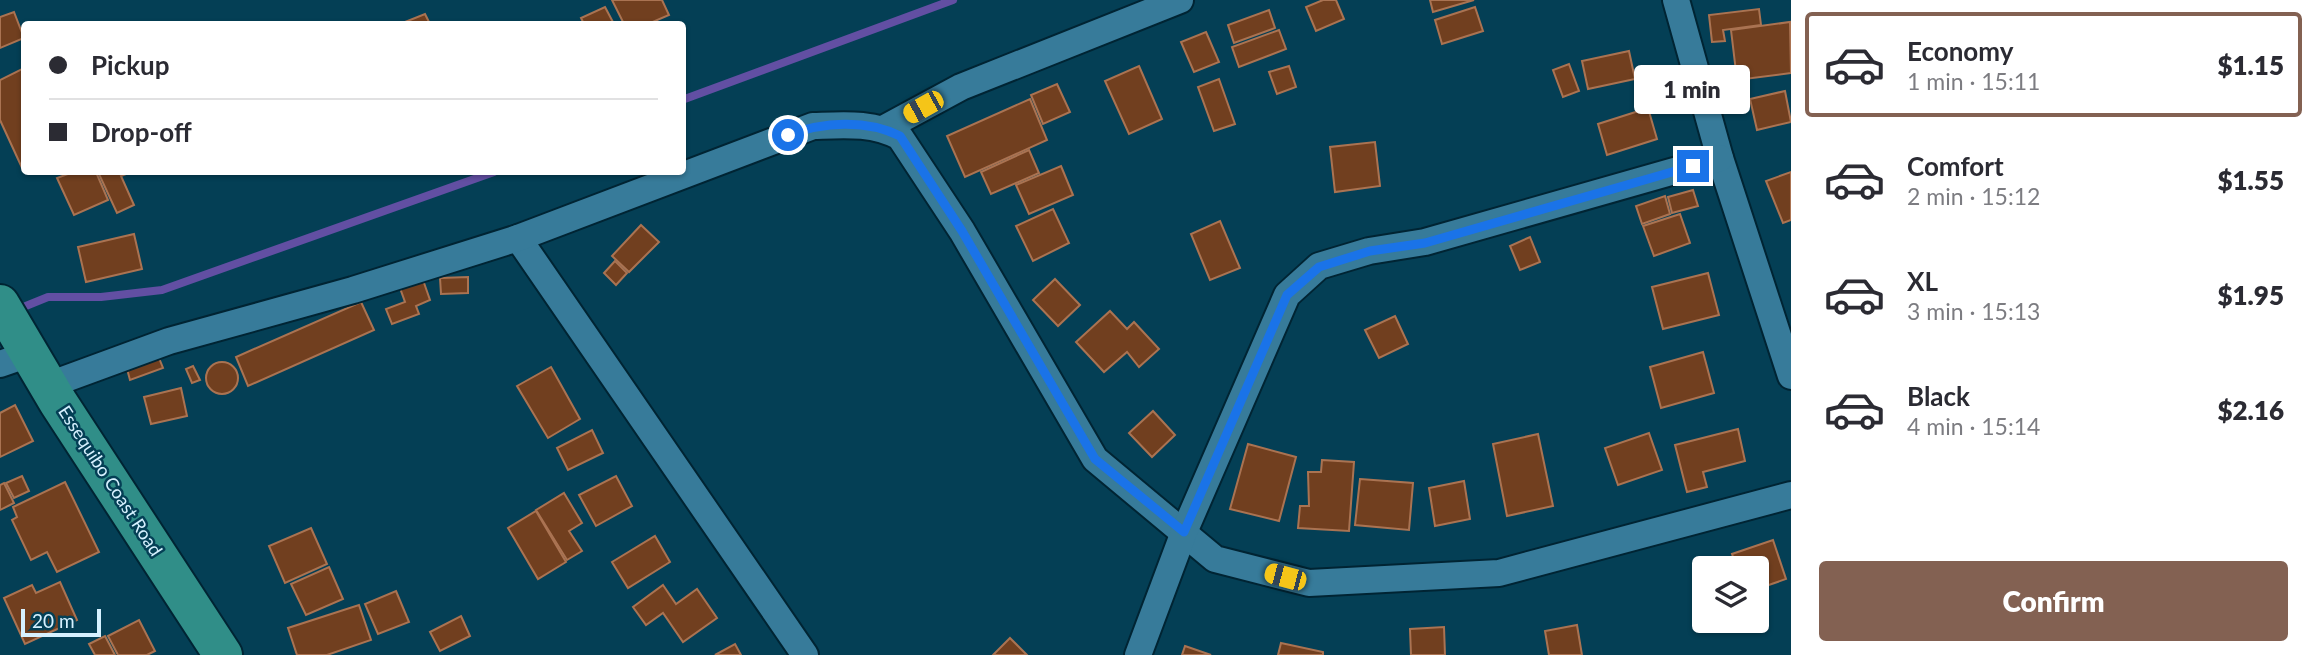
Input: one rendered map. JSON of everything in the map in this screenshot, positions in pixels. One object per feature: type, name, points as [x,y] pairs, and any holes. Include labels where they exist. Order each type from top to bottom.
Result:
[{"type":"main road","name":"Essequibo Coast Road","points":[[1,306],[26,368],[223,655]]},
{"type":"street","points":[[884,128],[961,87],[1180,0]]},
{"type":"street","points":[[1676,0],[1720,158],[1791,376]]},
{"type":"street","points":[[686,174],[813,126],[884,128],[900,136],[962,231],[1095,459],[1216,559],[1309,583],[1499,573],[1791,495]]},
{"type":"street","points":[[1138,655],[1184,532],[1287,295],[1319,267],[1370,251],[1425,243],[1720,158]]},
{"type":"street","points":[[26,368],[169,341],[353,290],[518,238],[684,175]]},
{"type":"street","points":[[518,238],[805,655]]},
{"type":"building","points":[[612,0],[662,0],[669,15],[655,21],[622,21]]},
{"type":"building","points":[[1323,0],[1336,0],[1344,19],[1316,31],[1306,7]]},
{"type":"building","points":[[1430,0],[1474,0],[1433,12]]},
{"type":"building","points":[[605,7],[612,21],[582,21],[581,18]]},
{"type":"building","points":[[1475,7],[1483,31],[1442,44],[1435,20]]},
{"type":"building","points":[[1759,9],[1761,25],[1723,30],[1725,41],[1712,42],[1709,15]]},
{"type":"building","points":[[1269,10],[1275,28],[1234,43],[1228,25]]},
{"type":"building","points":[[14,12],[21,30],[21,39],[0,48],[0,17]]},
{"type":"building","points":[[425,14],[428,21],[408,21]]},
{"type":"building","points":[[1790,22],[1791,73],[1737,80],[1731,30]]},
{"type":"building","points":[[1279,30],[1286,49],[1239,67],[1232,47]]},
{"type":"building","points":[[1206,32],[1219,62],[1194,72],[1181,42]]},
{"type":"building","points":[[1629,51],[1635,79],[1588,89],[1582,61]]},
{"type":"building","points":[[1569,64],[1579,91],[1563,97],[1553,70]]},
{"type":"building","points":[[1139,66],[1162,119],[1129,134],[1105,81]]},
{"type":"building","points":[[1289,66],[1296,87],[1277,94],[1269,72]]},
{"type":"building","points":[[21,70],[21,166],[0,120],[0,80]]},
{"type":"building","points":[[1219,79],[1235,124],[1214,131],[1198,87]]},
{"type":"building","points":[[1057,84],[1070,112],[1043,124],[1031,95]]},
{"type":"building","points":[[1785,91],[1791,122],[1757,130],[1750,99]]},
{"type":"building","points":[[1030,99],[1047,140],[965,177],[947,136]]},
{"type":"building","points":[[1648,108],[1657,139],[1607,155],[1598,124]]},
{"type":"building","points":[[1375,142],[1380,186],[1335,192],[1330,147]]},
{"type":"building","points":[[1029,150],[1039,173],[991,194],[981,172]]},
{"type":"building","points":[[1061,166],[1073,195],[1029,214],[1016,185]]},
{"type":"building","points":[[1791,172],[1791,220],[1783,223],[1766,181]]},
{"type":"building","points":[[65,175],[97,175],[108,200],[74,215],[57,178]]},
{"type":"building","points":[[99,175],[124,175],[121,176],[134,205],[117,213]]},
{"type":"building","points":[[1693,190],[1698,206],[1672,213],[1668,197]]},
{"type":"building","points":[[1665,196],[1670,214],[1642,224],[1636,206]]},
{"type":"building","points":[[1053,209],[1069,243],[1033,261],[1016,226]]},
{"type":"building","points":[[1680,214],[1690,243],[1654,256],[1643,226]]},
{"type":"building","points":[[1220,221],[1240,268],[1210,280],[1191,234]]},
{"type":"building","points":[[641,225],[659,242],[629,272],[612,256]]},
{"type":"building","points":[[134,234],[142,269],[86,282],[78,247]]},
{"type":"building","points":[[1530,237],[1540,262],[1520,270],[1510,246]]},
{"type":"building","points":[[615,261],[627,273],[616,285],[604,273]]},
{"type":"building","points":[[1708,273],[1719,315],[1663,329],[1652,287]]},
{"type":"building","points":[[468,277],[468,293],[441,294],[440,278]]},
{"type":"building","points":[[1055,279],[1080,305],[1058,326],[1033,300]]},
{"type":"building","points":[[423,280],[430,300],[416,306],[419,314],[392,324],[386,309],[405,302],[400,288]]},
{"type":"building","points":[[361,302],[374,330],[248,386],[236,357]]},
{"type":"building","points":[[1110,311],[1127,329],[1134,322],[1159,349],[1139,367],[1127,352],[1104,372],[1076,342]]},
{"type":"building","points":[[1395,316],[1408,344],[1379,358],[1365,330]]},
{"type":"building","points":[[1703,352],[1714,393],[1661,408],[1650,367]]},
{"type":"building","points":[[159,358],[163,368],[130,380],[127,369]]},
{"type":"building","points":[[222,362],[233,367],[238,378],[233,389],[222,394],[211,389],[206,378],[211,367]]},
{"type":"building","points":[[193,366],[200,380],[192,383],[186,369]]},
{"type":"building","points":[[551,367],[580,419],[548,438],[517,386]]},
{"type":"building","points":[[181,388],[187,416],[151,424],[144,397]]},
{"type":"building","points":[[15,405],[33,441],[0,457],[0,413]]},
{"type":"building","points":[[1153,411],[1175,435],[1152,457],[1129,433]]},
{"type":"building","points":[[1738,429],[1745,461],[1703,472],[1707,487],[1687,492],[1675,445]]},
{"type":"building","points":[[592,430],[603,453],[568,470],[557,448]]},
{"type":"building","points":[[1649,433],[1662,470],[1618,485],[1605,448]]},
{"type":"building","points":[[1538,434],[1553,506],[1507,516],[1493,444]]},
{"type":"building","points":[[1248,444],[1296,457],[1279,521],[1230,509]]},
{"type":"building","points":[[1322,460],[1354,462],[1349,531],[1298,528],[1300,506],[1309,506],[1308,472],[1321,472]]},
{"type":"building","points":[[22,476],[29,491],[14,498],[6,483]]},
{"type":"building","points":[[616,476],[632,506],[596,526],[579,495]]},
{"type":"building","points":[[1360,479],[1413,483],[1409,530],[1355,525]]},
{"type":"building","points":[[1464,481],[1470,519],[1435,526],[1429,488]]},
{"type":"building","points":[[65,482],[99,552],[57,572],[47,552],[31,560],[12,520],[17,517],[13,507]]},
{"type":"building","points":[[4,483],[14,503],[0,510],[0,485]]},
{"type":"building","points":[[564,493],[582,523],[569,531],[582,551],[567,560],[536,510]]},
{"type":"building","points":[[536,511],[566,562],[538,579],[508,528]]},
{"type":"building","points":[[311,528],[327,564],[285,583],[269,546]]},
{"type":"building","points":[[655,536],[670,562],[628,588],[612,562]]},
{"type":"building","points":[[1773,540],[1786,579],[1769,585],[1769,556],[1732,554]]},
{"type":"building","points":[[329,567],[343,599],[306,615],[291,584]]},
{"type":"building","points":[[60,582],[77,620],[25,644],[4,598],[32,585],[36,593]]},
{"type":"building","points":[[663,585],[676,604],[697,589],[717,618],[683,642],[663,613],[646,625],[633,607]]},
{"type":"building","points":[[396,591],[409,622],[378,634],[365,604]]},
{"type":"building","points":[[359,605],[371,640],[327,655],[297,655],[288,628]]},
{"type":"building","points":[[461,616],[470,636],[440,651],[430,632]]},
{"type":"building","points":[[139,620],[155,651],[147,655],[118,655],[108,636]]},
{"type":"building","points":[[1577,625],[1582,655],[1549,655],[1545,631]]},
{"type":"building","points":[[1444,627],[1445,655],[1411,655],[1410,629]]},
{"type":"building","points":[[105,636],[115,655],[95,655],[89,644]]},
{"type":"building","points":[[1010,638],[1027,655],[993,655]]},
{"type":"building","points":[[1281,643],[1323,652],[1323,655],[1278,655]]},
{"type":"building","points":[[735,644],[741,655],[715,655]]},
{"type":"building","points":[[1185,646],[1211,655],[1182,655]]},
{"type":"waterway","points":[[686,99],[953,0]]},
{"type":"waterway","points":[[16,310],[48,297],[101,297],[162,290],[486,175]]},
{"type":"route","points":[[788,135],[813,126],[862,125],[884,128],[900,136],[962,231],[1095,459],[1184,532],[1287,295],[1319,267],[1370,251],[1425,243],[1693,166]]}]
